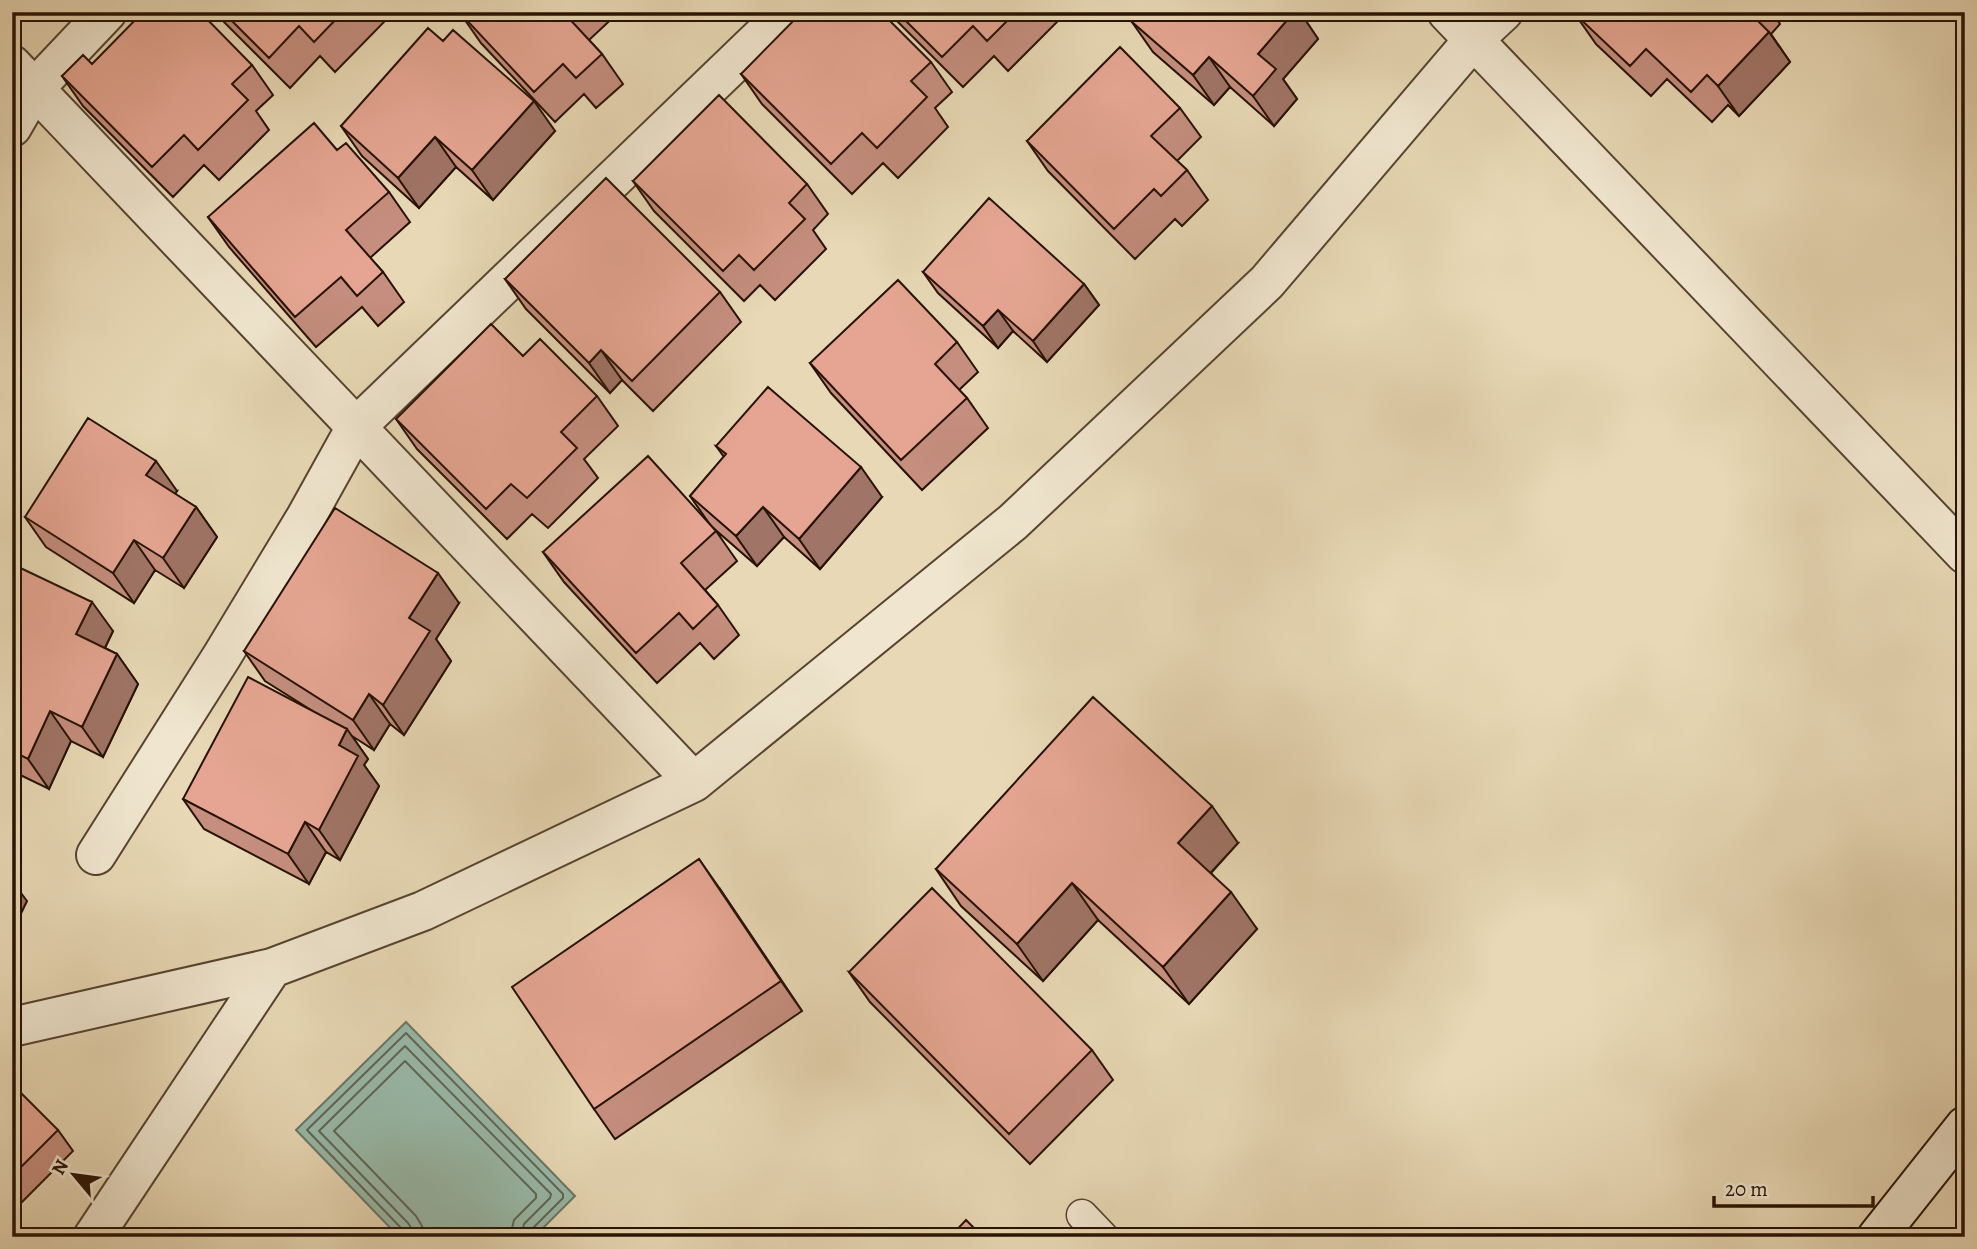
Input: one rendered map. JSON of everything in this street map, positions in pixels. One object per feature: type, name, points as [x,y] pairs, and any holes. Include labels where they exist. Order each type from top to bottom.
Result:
[{"type":"street","points":[[12,127],[23,77],[107,12]]},
{"type":"street","points":[[96,855],[222,656],[306,517],[356,427],[787,12]]},
{"type":"street","points":[[1447,12],[1965,554]]},
{"type":"street","points":[[12,1027],[272,968],[423,911],[694,782],[1013,522],[1267,282],[1474,39],[1503,12]]},
{"type":"street","points":[[23,77],[694,782]]},
{"type":"street","points":[[93,1237],[272,968]]},
{"type":"street","points":[[1877,1237],[1965,1126]]},
{"type":"lane","points":[[1082,1215],[1103,1237]]},
{"type":"water","points":[[406,1022],[575,1196],[534,1237],[399,1237],[296,1130]]},
{"type":"building","points":[[143,12],[200,12],[252,65],[232,84],[248,100],[198,150],[184,135],[152,167],[62,76],[83,55],[92,64]]},
{"type":"building","points":[[223,12],[343,12],[314,42],[299,26],[269,58]]},
{"type":"building","points":[[565,12],[602,54],[576,78],[563,64],[534,92],[460,13]]},
{"type":"building","points":[[802,12],[881,12],[931,62],[911,81],[927,97],[877,148],[862,133],[831,164],[741,74]]},
{"type":"building","points":[[897,12],[1016,12],[987,41],[973,26],[942,57]]},
{"type":"building","points":[[1140,12],[1294,12],[1258,54],[1276,69],[1253,96],[1209,57],[1193,75],[1132,22]]},
{"type":"building","points":[[1749,12],[1769,32],[1718,86],[1707,75],[1691,92],[1646,49],[1630,66],[1575,14]]},
{"type":"building","points":[[428,28],[443,41],[453,30],[534,101],[472,170],[435,137],[398,178],[341,126]]},
{"type":"building","points":[[1120,47],[1180,108],[1151,136],[1187,170],[1161,196],[1154,189],[1114,229],[1027,141]]},
{"type":"building","points":[[719,95],[807,184],[789,203],[805,219],[754,270],[739,255],[723,271],[633,181]]},
{"type":"building","points":[[314,123],[337,150],[346,143],[389,192],[346,230],[383,272],[357,296],[341,277],[295,317],[208,217]]},
{"type":"building","points":[[606,178],[720,292],[632,381],[601,350],[589,363],[505,279]]},
{"type":"building","points":[[989,198],[1084,284],[1033,341],[998,310],[983,326],[923,272]]},
{"type":"building","points":[[898,280],[957,342],[935,364],[967,398],[901,460],[810,363]]},
{"type":"building","points":[[491,324],[523,356],[540,339],[597,396],[561,432],[577,448],[527,498],[511,484],[486,509],[396,419]]},
{"type":"building","points":[[768,387],[861,467],[799,539],[763,507],[736,536],[690,496],[726,454],[716,446]]},
{"type":"building","points":[[88,418],[156,461],[146,475],[196,507],[163,558],[134,540],[113,573],[25,517]]},
{"type":"building","points":[[648,456],[716,531],[681,563],[718,605],[693,629],[679,613],[636,653],[543,552]]},
{"type":"building","points":[[335,508],[438,573],[409,618],[430,631],[383,705],[369,694],[353,720],[244,651]]},
{"type":"building","points":[[12,564],[92,602],[76,634],[117,654],[82,727],[50,711],[28,759],[12,751]]},
{"type":"building","points":[[248,677],[347,729],[339,745],[358,756],[319,830],[305,822],[288,854],[183,799]]},
{"type":"building","points":[[1093,697],[1212,806],[1178,843],[1231,892],[1163,967],[1072,883],[1017,944],[936,869]]},
{"type":"building","points":[[699,859],[781,981],[594,1109],[512,987]]},
{"type":"building","points":[[932,888],[1092,1050],[1009,1134],[849,972]]},
{"type":"building","points":[[20,1092],[58,1130],[12,1176],[12,1099]]},
{"type":"building","points":[[966,1220],[983,1237],[950,1237]]}]
